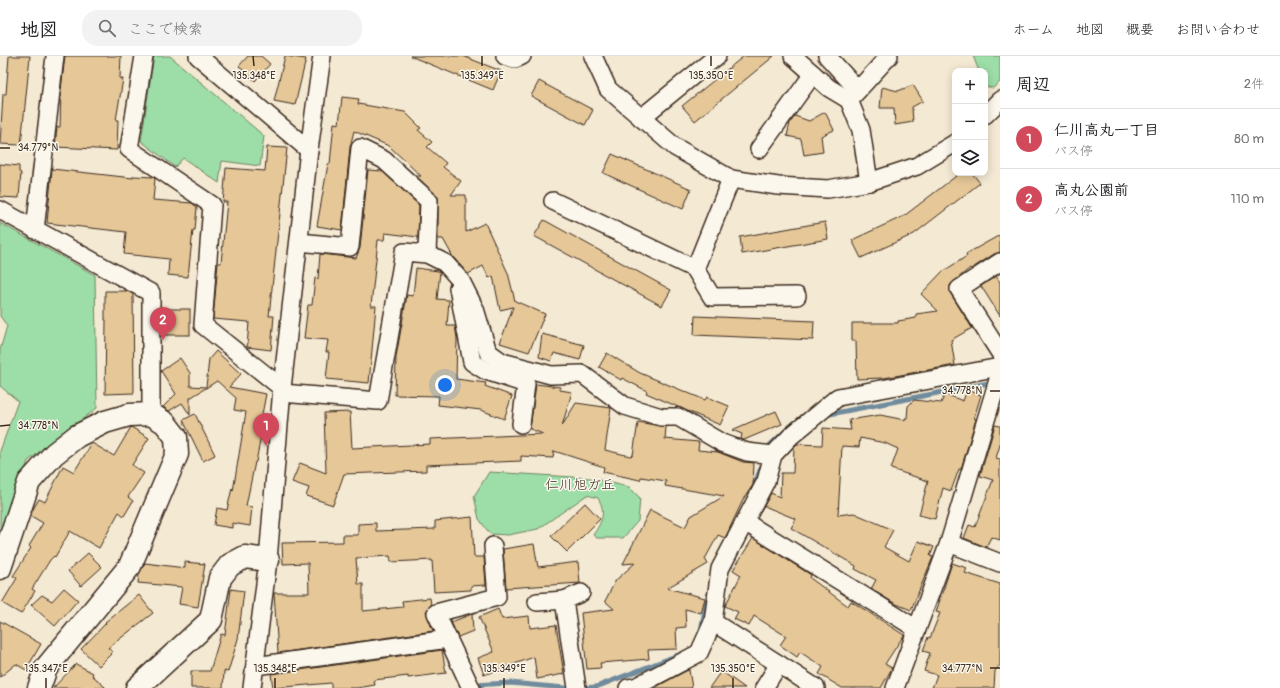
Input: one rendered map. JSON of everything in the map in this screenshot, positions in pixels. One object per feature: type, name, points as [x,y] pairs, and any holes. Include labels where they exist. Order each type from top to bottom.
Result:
[{"type":"street","points":[[35,230],[55,56]]},
{"type":"street","points":[[144,56],[129,149],[212,205],[203,325],[282,391],[378,401],[404,252],[427,254],[445,263],[461,281],[475,309],[488,352],[502,362],[551,375],[582,374],[625,406],[661,417],[678,417],[722,443],[754,453],[772,455]]},
{"type":"street","points":[[198,56],[309,150]]},
{"type":"street","points":[[252,688],[268,560],[282,391],[309,150],[322,56]]},
{"type":"street","points":[[505,56],[515,59],[522,56]]},
{"type":"street","points":[[593,56],[608,89],[675,147],[731,179],[778,186],[828,189],[869,182],[917,166],[952,146]]},
{"type":"street","points":[[641,118],[718,56]]},
{"type":"street","points":[[793,56],[829,88],[853,95]]},
{"type":"street","points":[[827,56],[853,95],[861,130],[869,182]]},
{"type":"street","points":[[853,95],[889,56]]},
{"type":"street","points":[[759,149],[813,74]]},
{"type":"street","points":[[988,112],[1000,100]]},
{"type":"street","points":[[299,242],[350,247],[360,148],[384,160],[429,201],[427,254]]},
{"type":"street","points":[[695,270],[731,179]]},
{"type":"street","points":[[553,202],[695,270],[712,297],[797,296]]},
{"type":"street","points":[[0,210],[151,293],[151,414]]},
{"type":"street","points":[[1000,262],[959,289],[1000,352]]},
{"type":"street","points":[[455,275],[472,362],[486,371],[526,384],[521,424]]},
{"type":"street","points":[[628,688],[635,687],[699,653],[713,622],[720,569],[766,481],[772,455],[797,430],[838,397],[1000,367]]},
{"type":"street","points":[[895,688],[994,414],[994,393],[1000,374]]},
{"type":"street","points":[[0,568],[29,482],[54,454],[77,436],[105,422],[129,415],[151,414],[165,423],[176,437],[177,454],[130,566],[46,668],[39,688]]},
{"type":"street","points":[[745,522],[917,628]]},
{"type":"street","points":[[948,543],[1000,563]]},
{"type":"street","points":[[471,688],[436,613],[497,597],[493,546]]},
{"type":"street","points":[[137,688],[211,620],[220,578],[230,565],[245,557],[268,560]]},
{"type":"street","points":[[537,602],[564,600],[582,593]]},
{"type":"street","points":[[564,600],[576,682]]},
{"type":"street","points":[[713,622],[816,688]]},
{"type":"street","points":[[255,666],[448,638]]},
{"type":"street","points":[[764,688],[780,664]]},
{"type":"green space","points":[[154,56],[170,56],[264,136],[260,166],[222,161],[219,183],[183,158],[175,167],[141,141]]},
{"type":"green space","points":[[973,56],[1000,56],[1000,82],[993,88],[988,87],[988,68],[978,68]]},
{"type":"green space","points":[[0,223],[95,275],[97,408],[28,461],[0,542],[0,451],[18,401],[0,386],[0,350],[7,326],[0,316]]},
{"type":"green space","points":[[489,472],[590,478],[629,487],[640,498],[638,521],[623,538],[597,538],[593,535],[602,518],[601,503],[598,498],[587,495],[538,529],[508,535],[490,534],[479,519],[474,496]]},
{"type":"building","points":[[9,56],[30,56],[21,145],[0,144],[3,94],[6,94]]},
{"type":"building","points":[[65,56],[121,56],[120,78],[123,79],[116,120],[118,120],[117,150],[55,147],[57,127],[60,127],[61,90]]},
{"type":"building","points":[[248,56],[261,56],[270,64],[255,81],[239,66]]},
{"type":"building","points":[[285,56],[306,59],[295,105],[274,101]]},
{"type":"building","points":[[410,56],[463,56],[501,71],[493,90]]},
{"type":"building","points":[[744,56],[774,56],[695,121],[682,106]]},
{"type":"building","points":[[539,81],[593,110],[585,125],[531,96]]},
{"type":"building","points":[[913,85],[923,101],[912,107],[913,122],[895,125],[894,108],[880,108],[882,87],[898,91]]},
{"type":"building","points":[[342,97],[359,99],[358,104],[405,112],[421,128],[418,130],[432,142],[427,147],[446,163],[443,167],[461,181],[451,195],[466,195],[466,232],[485,223],[508,273],[515,301],[545,314],[529,352],[500,343],[513,307],[500,310],[493,276],[489,278],[483,266],[468,274],[453,257],[443,239],[438,239],[438,197],[416,176],[421,176],[389,146],[354,131],[350,147],[342,230],[317,226],[328,164],[330,164],[334,123],[339,124]]},
{"type":"building","points":[[825,112],[834,130],[821,136],[823,152],[804,155],[801,139],[787,136],[790,123],[795,116],[809,121]]},
{"type":"building","points":[[267,147],[287,148],[269,316],[274,316],[271,350],[247,347],[249,322],[213,319],[218,263],[221,263],[227,202],[223,202],[226,168],[265,171]]},
{"type":"building","points":[[612,154],[691,189],[683,209],[603,173]]},
{"type":"building","points":[[0,164],[19,166],[19,172],[21,173],[19,198],[0,197]]},
{"type":"building","points":[[52,169],[133,178],[133,176],[153,177],[155,179],[153,200],[192,203],[197,207],[188,277],[168,275],[169,259],[124,254],[126,232],[47,223]]},
{"type":"building","points":[[368,170],[382,171],[419,205],[418,237],[385,233],[384,240],[378,240],[371,306],[376,306],[369,383],[326,379],[329,352],[326,352],[328,340],[304,338],[308,305],[312,305],[315,278],[318,279],[320,254],[356,258],[360,248]]},
{"type":"building","points":[[956,176],[974,176],[980,183],[914,234],[861,258],[852,240],[904,216]]},
{"type":"building","points":[[544,220],[671,290],[662,306],[534,236]]},
{"type":"building","points":[[825,222],[828,239],[742,254],[740,237]]},
{"type":"building","points":[[1000,235],[1000,252],[994,254],[971,269],[970,268],[950,285],[951,294],[972,328],[951,340],[955,365],[884,378],[857,379],[856,341],[852,341],[852,323],[898,323],[898,321],[916,318],[916,314],[938,311],[921,294],[942,272],[967,256],[966,254]]},
{"type":"building","points":[[416,268],[440,272],[437,299],[449,300],[447,326],[455,326],[457,338],[456,379],[486,383],[485,386],[512,396],[504,419],[481,410],[438,405],[439,396],[395,395],[396,357],[407,295],[413,296]]},
{"type":"building","points":[[996,276],[1000,282],[1000,316],[981,286]]},
{"type":"building","points":[[105,291],[127,291],[133,294],[134,393],[105,394]]},
{"type":"building","points":[[165,309],[190,309],[190,335],[165,335]]},
{"type":"building","points":[[695,316],[814,321],[813,340],[694,335]]},
{"type":"building","points":[[542,334],[584,345],[580,360],[554,353],[551,361],[539,357]]},
{"type":"building","points":[[216,351],[241,374],[229,387],[266,394],[258,435],[261,436],[246,506],[252,507],[250,526],[232,523],[232,528],[214,525],[217,508],[227,510],[232,488],[233,491],[246,412],[234,410],[236,398],[217,381],[190,398],[190,415],[182,403],[169,411],[163,407],[176,394],[161,371],[180,358],[190,373],[190,386],[206,387],[209,359]]},
{"type":"building","points":[[607,353],[640,373],[705,400],[707,397],[729,406],[720,425],[646,393],[647,391],[622,378],[621,380],[599,367]]},
{"type":"building","points":[[536,384],[560,387],[560,390],[572,392],[562,426],[576,403],[611,408],[605,450],[630,456],[633,455],[638,422],[666,427],[665,439],[699,442],[698,450],[718,452],[743,462],[754,463],[753,485],[744,498],[725,538],[718,535],[705,559],[708,564],[667,588],[705,598],[701,613],[685,609],[686,627],[676,628],[677,649],[648,650],[649,659],[600,663],[601,668],[587,669],[581,613],[614,609],[605,601],[616,580],[635,563],[623,564],[650,510],[685,527],[691,516],[724,496],[665,486],[666,481],[641,477],[640,480],[603,472],[604,467],[554,451],[553,458],[521,456],[521,461],[426,465],[426,471],[344,474],[333,505],[306,496],[309,488],[292,482],[300,463],[326,473],[324,413],[350,412],[352,448],[430,444],[430,439],[543,434],[530,429]]},
{"type":"building","points":[[967,390],[981,395],[974,418],[976,419],[961,469],[959,469],[951,491],[943,488],[935,519],[919,515],[928,481],[891,469],[898,449],[885,443],[860,438],[859,447],[842,446],[838,515],[854,513],[893,530],[884,547],[909,561],[918,541],[934,547],[930,556],[933,557],[911,610],[894,603],[871,589],[876,580],[855,569],[856,566],[791,528],[796,519],[764,506],[771,493],[780,497],[781,473],[793,473],[794,447],[797,444],[822,445],[823,428],[851,430],[849,420],[880,415],[905,420],[905,418],[907,418],[908,406],[914,400],[941,403],[945,394],[963,401]]},
{"type":"building","points":[[776,411],[782,424],[744,440],[741,439],[742,434],[732,430]]},
{"type":"building","points":[[195,414],[215,455],[203,461],[183,420]]},
{"type":"building","points":[[995,425],[1000,426],[1000,445],[996,458],[1000,459],[1000,540],[991,537],[986,547],[964,538],[969,525],[975,527],[993,480],[980,476]]},
{"type":"building","points":[[131,427],[149,438],[132,465],[144,473],[128,497],[133,501],[124,516],[119,512],[99,548],[70,531],[55,557],[54,556],[50,560],[32,589],[35,591],[21,614],[2,603],[17,578],[13,576],[31,548],[29,546],[43,523],[31,516],[32,511],[39,499],[45,502],[63,466],[74,472],[92,443],[114,456]]},
{"type":"building","points":[[585,503],[600,519],[567,552],[551,536]]},
{"type":"building","points":[[472,517],[474,557],[484,557],[486,585],[471,586],[471,590],[434,592],[432,560],[391,562],[390,556],[356,558],[358,584],[363,584],[363,611],[403,607],[402,601],[430,598],[431,605],[426,612],[433,631],[278,653],[274,593],[309,593],[308,563],[283,564],[282,543],[343,542],[343,535],[358,535],[358,524],[376,523],[376,531],[435,529],[435,521]]},
{"type":"building","points":[[753,538],[811,575],[810,578],[848,606],[851,601],[904,635],[885,664],[892,668],[881,688],[842,688],[819,674],[823,667],[800,652],[797,657],[780,645],[786,636],[754,616],[749,626],[734,619],[738,612],[725,606],[741,575],[733,570]]},
{"type":"building","points":[[534,544],[538,567],[578,562],[580,583],[506,588],[503,549]]},
{"type":"building","points":[[88,553],[102,567],[81,586],[68,571]]},
{"type":"building","points":[[185,562],[205,564],[198,607],[179,604],[182,587],[138,583],[139,574],[145,563],[185,568]]},
{"type":"building","points":[[952,563],[967,568],[965,573],[1000,584],[1000,665],[995,671],[994,688],[932,688],[937,675],[924,671],[930,653],[923,651],[940,613],[936,612]]},
{"type":"building","points":[[64,588],[78,600],[55,626],[31,605],[42,595],[52,601]]},
{"type":"building","points":[[231,589],[244,591],[238,639],[228,672],[224,671],[223,688],[191,688],[191,671],[210,671],[221,634],[225,635]]},
{"type":"building","points":[[139,595],[153,613],[108,648],[113,652],[99,666],[81,649],[106,623],[105,622]]},
{"type":"building","points":[[498,609],[502,619],[529,616],[530,628],[556,625],[564,674],[537,679],[534,657],[484,675],[478,658],[494,652],[479,617]]},
{"type":"building","points":[[472,614],[473,631],[458,637],[451,622]]},
{"type":"building","points":[[0,621],[41,644],[26,670],[16,664],[0,677]]},
{"type":"building","points":[[442,650],[446,673],[408,678],[408,676],[374,680],[375,685],[357,688],[331,688],[331,683],[273,688],[271,674]]},
{"type":"building","points":[[76,664],[93,673],[92,675],[106,688],[53,688]]},
{"type":"building","points":[[689,670],[692,688],[654,688],[686,671]]},
{"type":"building","points":[[721,671],[745,688],[709,688]]},
{"type":"waterway","points":[[825,415],[994,382]]},
{"type":"waterway","points":[[752,491],[770,445],[794,423]]},
{"type":"waterway","points":[[701,630],[708,595]]},
{"type":"waterway","points":[[580,688],[596,687],[678,655]]},
{"type":"waterway","points":[[472,685],[510,683],[565,688]]},
{"type":"place","name":"高丸公園前","points":[[163,340]]},
{"type":"place","name":"仁川高丸一丁目","points":[[266,446]]},
{"type":"district","name":"仁川旭ガ丘","points":[[580,484]]}]
